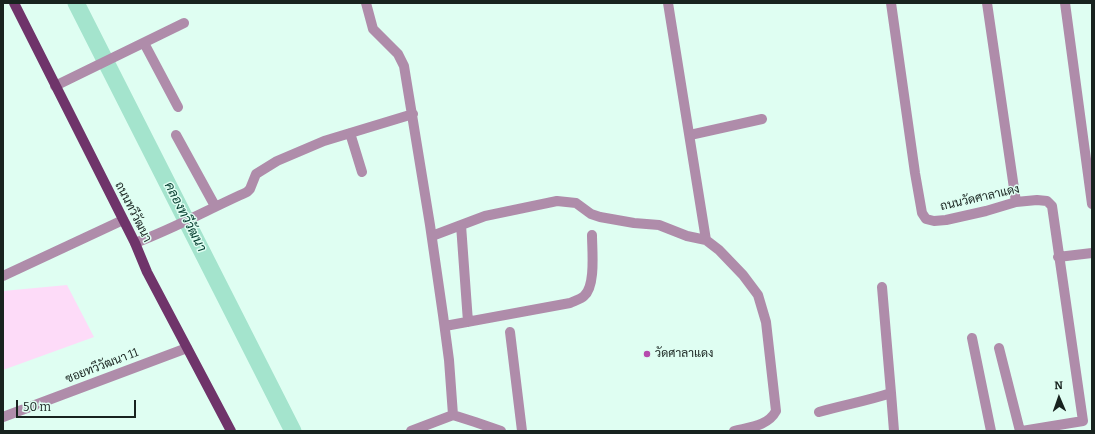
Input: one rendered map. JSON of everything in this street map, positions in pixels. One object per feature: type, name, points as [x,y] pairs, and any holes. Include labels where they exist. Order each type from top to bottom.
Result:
[{"type":"main road","name":"ถนนทวีวัฒนา","points":[[14,3],[135,243],[147,272],[231,431]]},
{"type":"street","points":[[366,3],[373,29],[398,54],[404,66],[413,114],[445,326],[453,415]]},
{"type":"street","points":[[668,3],[706,240]]},
{"type":"street","name":"ถนนวัดศาลาแดง","points":[[891,3],[914,173],[922,213],[926,219],[934,221],[946,220],[986,211],[1016,202],[1037,200],[1047,201],[1052,206],[1058,257],[1087,420],[1021,431]]},
{"type":"street","points":[[987,3],[1016,202]]},
{"type":"street","points":[[1065,3],[1092,204]]},
{"type":"street","points":[[55,86],[184,23]]},
{"type":"street","points":[[144,42],[178,107]]},
{"type":"street","points":[[135,243],[158,234],[247,192],[250,189],[256,174],[277,160],[324,141],[413,114]]},
{"type":"street","points":[[690,135],[762,119]]},
{"type":"street","points":[[350,133],[362,172]]},
{"type":"street","points":[[176,135],[215,207]]},
{"type":"street","points":[[432,236],[485,216],[557,201],[576,202],[591,214],[600,217],[634,223],[659,225],[687,236],[706,240],[719,250],[758,295],[766,322],[776,411],[772,418],[762,424],[734,431]]},
{"type":"street","points":[[3,276],[123,220]]},
{"type":"street","points":[[461,225],[468,322]]},
{"type":"street","points":[[445,326],[570,303],[584,296],[589,288],[592,273],[592,235]]},
{"type":"street","points":[[1058,257],[1092,253]]},
{"type":"street","points":[[882,287],[894,431]]},
{"type":"street","points":[[510,332],[522,431]]},
{"type":"street","points":[[972,338],[990,431]]},
{"type":"street","name":"ซอยทวีวัฒนา 11","points":[[3,417],[187,348]]},
{"type":"street","points":[[999,348],[1021,431]]},
{"type":"street","points":[[819,412],[891,394]]},
{"type":"street","points":[[412,431],[453,415],[500,431]]},
{"type":"shaded area","points":[[67,285],[94,337],[3,370],[3,291]]},
{"type":"waterway","name":"คลองทวีวัฒนา","points":[[76,3],[293,431]]},
{"type":"place","name":"วัดศาลาแดง","points":[[647,354]]}]
